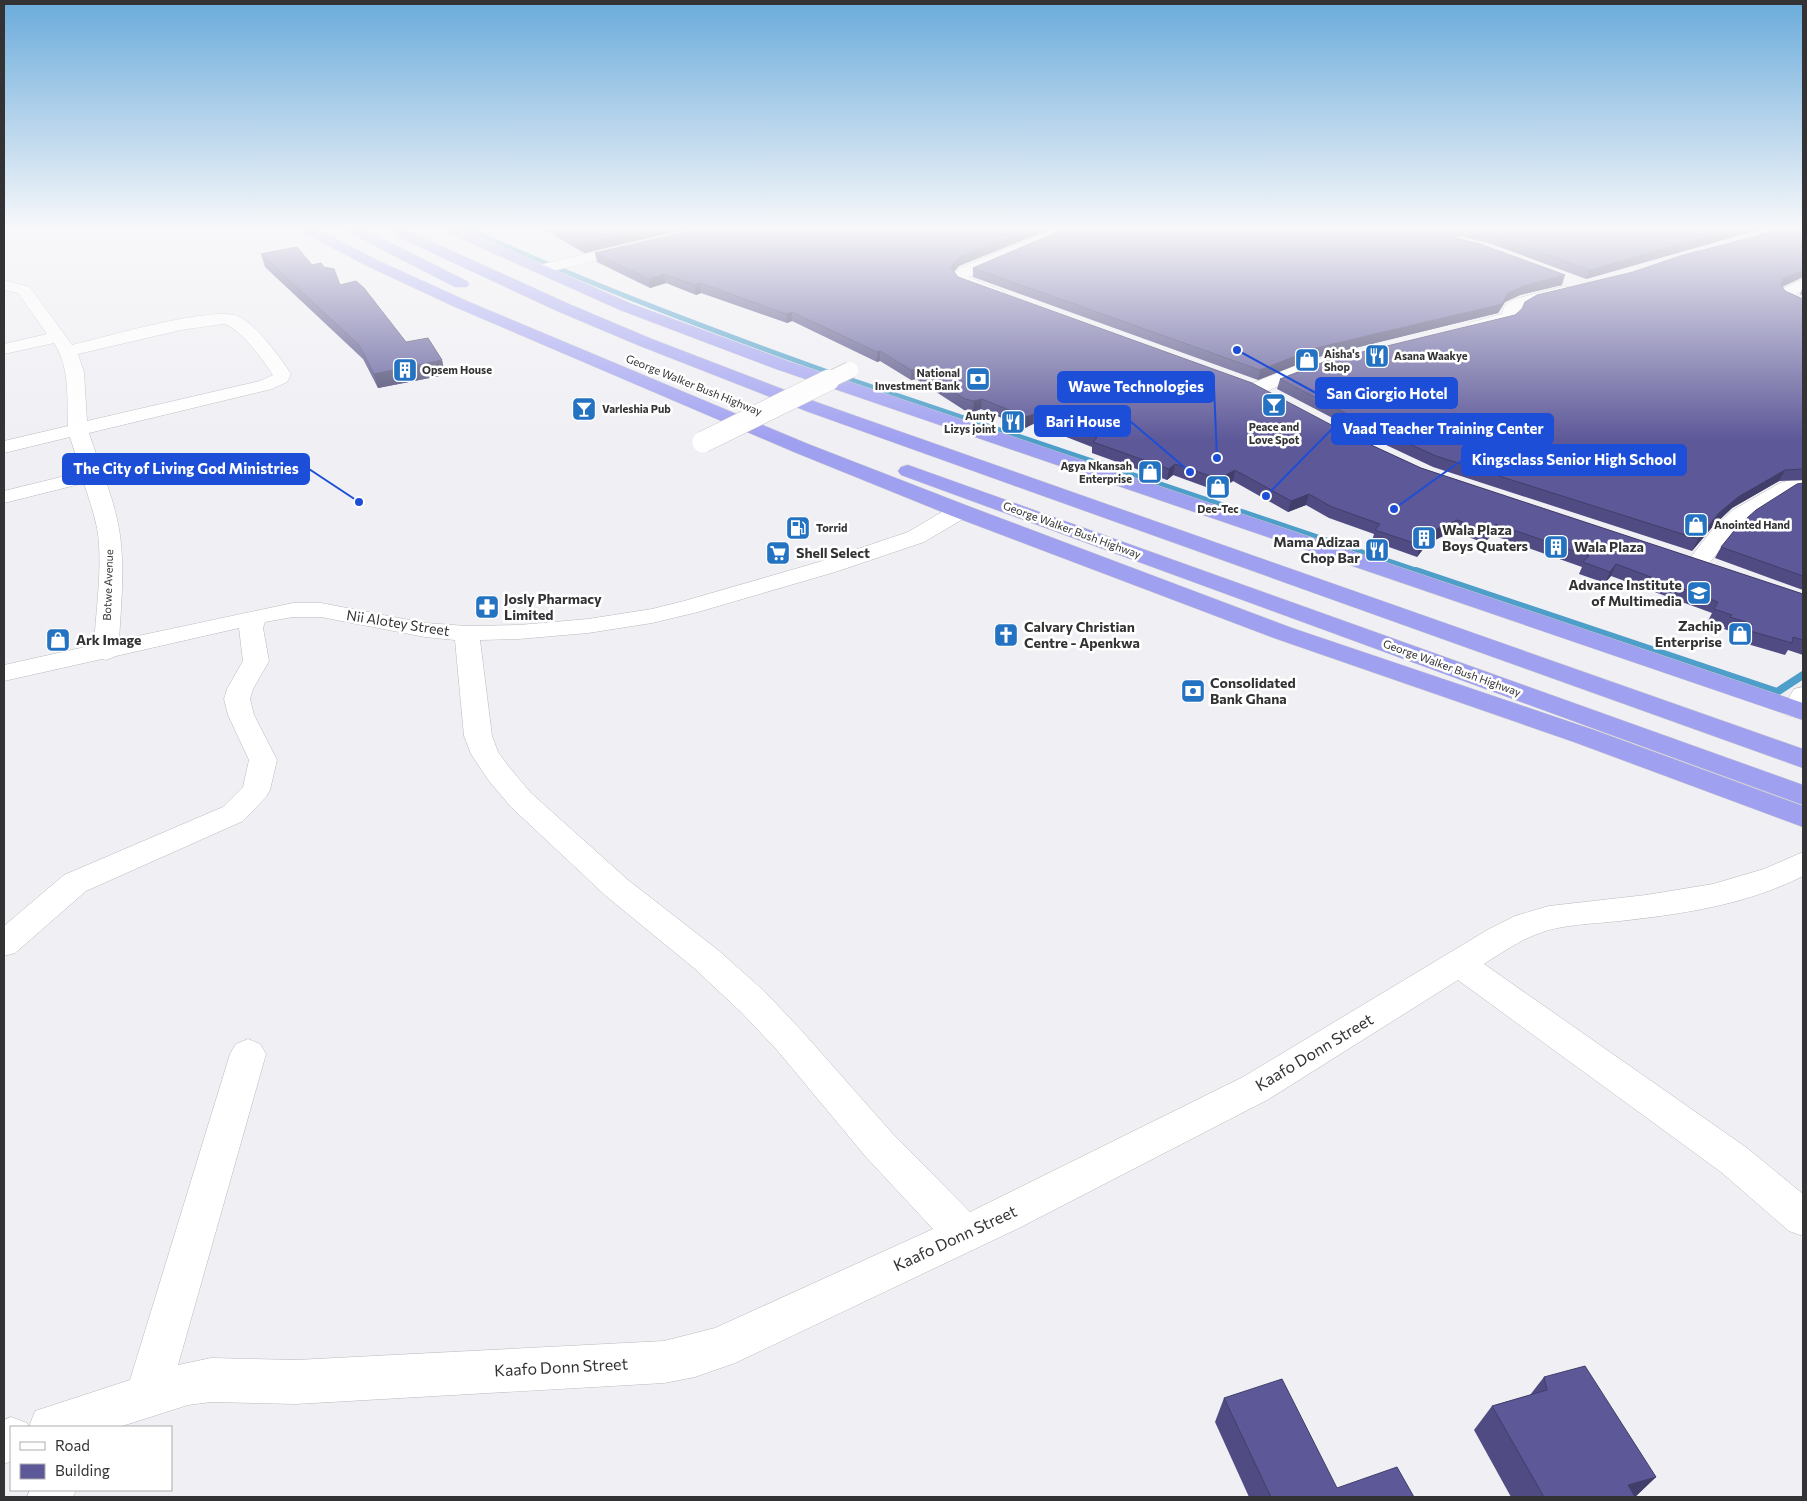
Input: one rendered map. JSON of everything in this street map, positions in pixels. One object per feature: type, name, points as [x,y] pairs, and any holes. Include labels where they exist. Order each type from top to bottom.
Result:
[{"type":"highway","points":[[452,300],[801,448],[960,511],[1283,632],[1584,736],[1803,817]]},
{"type":"highway","name":"George Walker Bush Highway","points":[[544,300],[756,386],[1803,759]]},
{"type":"highway","points":[[612,300],[658,320],[853,390],[1800,705]]},
{"type":"highway","name":"George Walker Bush Highway","points":[[565,331],[682,380]]},
{"type":"highway","name":"George Walker Bush Highway","points":[[718,395],[866,455],[1803,795]]},
{"type":"highway","points":[[866,455],[960,511],[1118,552],[1219,584]]},
{"type":"street","name":"Botwe Avenue","points":[[31,300],[64,344],[75,372],[78,430],[104,513],[110,542],[106,652]]},
{"type":"street","points":[[1457,332],[1506,319],[1510,317],[1512,307],[1527,300]]},
{"type":"street","points":[[4,349],[64,344],[226,318],[233,320],[251,337],[282,374],[281,378],[266,385],[4,447]]},
{"type":"street","points":[[1258,388],[1304,370],[1352,356]]},
{"type":"street","points":[[704,442],[850,370]]},
{"type":"street","points":[[1239,381],[1275,397]]},
{"type":"street","points":[[4,497],[92,475]]},
{"type":"street","points":[[1698,562],[1723,531],[1741,515],[1787,487],[1803,487]]},
{"type":"street","name":"Nii Alotey Street","points":[[4,673],[293,610],[321,610],[425,630],[467,632],[519,632],[588,626],[652,616],[690,607],[827,567],[909,539],[960,511]]},
{"type":"street","points":[[4,944],[75,883],[232,814],[256,790],[263,760],[241,715],[237,699],[240,688],[256,661],[251,628],[255,617]]},
{"type":"street","points":[[467,632],[478,736],[485,754],[498,774],[521,800],[617,888],[706,959],[753,1002],[789,1040],[885,1151],[965,1234]]},
{"type":"street","name":"Kaafo Donn Street","points":[[68,1424],[188,1383],[211,1380],[296,1382],[664,1362],[695,1356],[720,1348],[965,1234],[1256,1088],[1459,962],[1526,925],[1541,920],[1716,895],[1790,871],[1803,863]]},
{"type":"street","points":[[1459,962],[1734,1160],[1803,1218]]},
{"type":"street","points":[[147,1396],[248,1054]]},
{"type":"building","points":[[311,300],[373,300],[406,342],[428,338],[442,360],[374,374],[359,345]]},
{"type":"building","points":[[747,300],[1022,300],[1252,383],[1356,438],[1421,468],[1803,594],[1803,640],[1793,637],[1792,643],[1750,631],[1752,624],[1730,617],[1732,615],[1714,609],[1718,602],[1616,564],[1610,572],[1583,562],[1589,556],[1496,524],[1488,531],[1457,520],[1430,532],[1420,545],[1375,530],[1380,524],[1332,507],[1309,494],[1291,501],[1235,470],[1219,479],[1175,464],[1169,469],[1093,442],[1097,438],[1034,414],[1026,417],[982,399],[974,401],[965,399],[916,369],[911,370],[880,351],[877,352],[792,312],[786,314]]},
{"type":"building","points":[[1063,300],[1504,300],[1502,304],[1316,348],[1260,370]]},
{"type":"building","points":[[1528,300],[1803,300],[1803,469],[1785,470],[1738,497],[1719,513],[1698,539],[1436,456],[1372,427],[1280,379],[1329,360],[1515,315],[1522,309],[1525,302]]},
{"type":"building","points":[[1803,483],[1803,576],[1721,547],[1738,526],[1756,510],[1797,484]]},
{"type":"building","points":[[1585,1366],[1656,1477],[1628,1485],[1635,1497],[1544,1497],[1492,1406],[1547,1390],[1544,1377]]},
{"type":"building","points":[[1282,1379],[1337,1488],[1397,1467],[1414,1497],[1271,1497],[1224,1398]]},
{"type":"waterway","points":[[635,300],[853,381]]},
{"type":"waterway","points":[[850,380],[1420,572]]},
{"type":"waterway","points":[[1416,571],[1777,692],[1803,675]]},
{"type":"place","name":"San Giorgio Hotel","points":[[1237,350]]},
{"type":"place","name":"Asana Waakye","points":[[1377,356]]},
{"type":"place","name":"Aisha's Shop","points":[[1307,360]]},
{"type":"place","name":"Opsem House","points":[[405,370]]},
{"type":"place","name":"National Investment Bank","points":[[978,379]]},
{"type":"place","name":"Peace and Love Spot","points":[[1274,405]]},
{"type":"place","name":"Varleshia Pub","points":[[584,409]]},
{"type":"place","name":"Aunty Lizys joint","points":[[1013,422]]},
{"type":"place","name":"Wawe Technologies","points":[[1217,458]]},
{"type":"place","name":"Agya Nkansah Enterprise","points":[[1150,472]]},
{"type":"place","name":"Bari House","points":[[1190,472]]},
{"type":"place","name":"Dee-Tec","points":[[1218,487]]},
{"type":"place","name":"Vaad Teacher Training Center","points":[[1266,496]]},
{"type":"place","name":"The City of Living God Ministries","points":[[359,502]]},
{"type":"place","name":"Kingsclass Senior High School","points":[[1394,509]]},
{"type":"place","name":"Anointed Hand","points":[[1696,525]]},
{"type":"place","name":"Torrid","points":[[798,528]]},
{"type":"place","name":"Wala Plaza Boys Quaters","points":[[1424,538]]},
{"type":"place","name":"Wala Plaza","points":[[1556,547]]},
{"type":"place","name":"Mama Adizaa Chop Bar","points":[[1377,550]]},
{"type":"place","name":"Shell Select","points":[[778,553]]},
{"type":"place","name":"Advance Institute of Multimedia","points":[[1699,593]]},
{"type":"place","name":"Josly Pharmacy Limited","points":[[487,607]]},
{"type":"place","name":"Zachip Enterprise","points":[[1740,634]]},
{"type":"place","name":"Calvary Christian Centre - Apenkwa","points":[[1006,635]]},
{"type":"place","name":"Ark Image","points":[[58,640]]},
{"type":"place","name":"Consolidated Bank Ghana","points":[[1193,691]]}]
